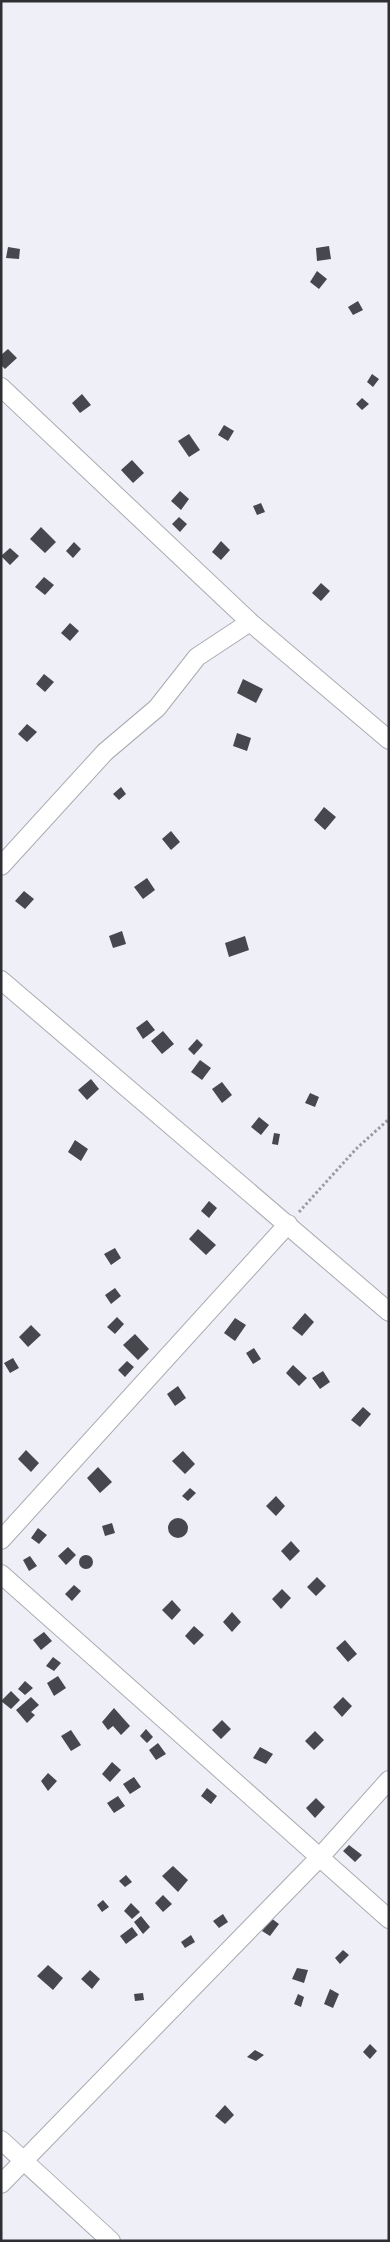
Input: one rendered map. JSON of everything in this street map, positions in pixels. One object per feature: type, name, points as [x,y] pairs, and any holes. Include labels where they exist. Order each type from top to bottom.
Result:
[{"type":"street","points":[[1,387],[250,622],[389,740]]},
{"type":"street","points":[[1,866],[105,752],[157,708],[197,657],[250,622]]},
{"type":"street","points":[[1,980],[389,1312]]},
{"type":"street","points":[[1,1540],[288,1224]]},
{"type":"street","points":[[1,1574],[389,1919]]},
{"type":"street","points":[[1,2184],[320,1857],[389,1780]]},
{"type":"street","points":[[1,2140],[24,2159],[111,2241]]},
{"type":"path","points":[[288,1224],[356,1149],[389,1118]]},
{"type":"building","points":[[329,246],[331,259],[317,261],[316,248]]},
{"type":"building","points":[[8,247],[20,249],[19,259],[6,258]]},
{"type":"building","points":[[317,271],[327,279],[319,289],[310,282]]},
{"type":"building","points":[[358,301],[363,310],[353,315],[348,307]]},
{"type":"building","points":[[8,349],[17,358],[5,369],[1,365],[1,355]]},
{"type":"building","points":[[372,374],[379,379],[373,387],[367,382]]},
{"type":"building","points":[[82,394],[91,405],[80,413],[72,403]]},
{"type":"building","points":[[362,398],[369,404],[362,410],[356,404]]},
{"type":"building","points":[[224,425],[234,431],[228,441],[218,435]]},
{"type":"building","points":[[189,434],[200,450],[189,457],[178,441]]},
{"type":"building","points":[[132,460],[144,473],[133,483],[121,470]]},
{"type":"building","points":[[180,491],[189,499],[181,510],[171,501]]},
{"type":"building","points":[[261,503],[265,512],[257,515],[253,506]]},
{"type":"building","points":[[179,517],[187,524],[180,532],[172,524]]},
{"type":"building","points":[[41,527],[56,542],[45,553],[30,539]]},
{"type":"building","points":[[221,541],[230,550],[221,560],[212,552]]},
{"type":"building","points":[[74,542],[81,549],[73,558],[66,551]]},
{"type":"building","points":[[10,548],[19,556],[10,565],[1,556]]},
{"type":"building","points":[[44,577],[54,585],[45,595],[35,587]]},
{"type":"building","points":[[321,583],[330,591],[321,601],[312,593]]},
{"type":"building","points":[[70,623],[79,631],[70,641],[61,633]]},
{"type":"building","points":[[44,674],[54,682],[45,692],[36,684]]},
{"type":"building","points":[[243,679],[263,689],[256,703],[237,693]]},
{"type":"building","points":[[27,724],[37,732],[27,742],[18,734]]},
{"type":"building","points":[[237,733],[251,738],[247,751],[233,746]]},
{"type":"building","points":[[121,787],[126,794],[119,800],[113,794]]},
{"type":"building","points":[[324,807],[336,817],[325,830],[314,820]]},
{"type":"building","points":[[171,831],[180,842],[171,850],[162,839]]},
{"type":"building","points":[[147,878],[155,890],[143,899],[134,887]]},
{"type":"building","points":[[24,891],[34,899],[25,909],[15,901]]},
{"type":"building","points":[[122,931],[126,944],[113,948],[109,936]]},
{"type":"building","points":[[245,936],[249,950],[229,957],[225,943]]},
{"type":"building","points":[[147,1020],[155,1030],[143,1039],[136,1028]]},
{"type":"building","points":[[163,1031],[174,1044],[162,1054],[151,1041]]},
{"type":"building","points":[[197,1039],[203,1045],[194,1055],[188,1049]]},
{"type":"building","points":[[200,1060],[211,1068],[202,1080],[191,1072]]},
{"type":"building","points":[[91,1079],[99,1089],[87,1100],[78,1090]]},
{"type":"building","points":[[222,1082],[232,1095],[222,1103],[212,1089]]},
{"type":"building","points":[[310,1093],[319,1097],[315,1107],[305,1103]]},
{"type":"building","points":[[259,1117],[269,1125],[261,1135],[251,1127]]},
{"type":"building","points":[[274,1133],[280,1134],[278,1145],[272,1144]]},
{"type":"building","points":[[75,1140],[88,1149],[81,1161],[68,1152]]},
{"type":"building","points":[[209,1201],[217,1208],[209,1218],[201,1211]]},
{"type":"building","points":[[198,1229],[216,1245],[206,1255],[189,1239]]},
{"type":"building","points":[[115,1248],[121,1258],[111,1265],[104,1254]]},
{"type":"building","points":[[115,1288],[121,1296],[111,1304],[105,1295]]},
{"type":"building","points":[[305,1313],[314,1322],[302,1336],[292,1328]]},
{"type":"building","points":[[117,1317],[124,1324],[115,1334],[107,1327]]},
{"type":"building","points":[[235,1318],[246,1325],[235,1341],[224,1333]]},
{"type":"building","points":[[31,1325],[41,1335],[28,1347],[19,1337]]},
{"type":"building","points":[[135,1334],[149,1349],[138,1360],[123,1345]]},
{"type":"building","points":[[254,1348],[261,1359],[253,1364],[246,1353]]},
{"type":"building","points":[[13,1358],[19,1368],[10,1373],[4,1363]]},
{"type":"building","points":[[127,1361],[134,1367],[125,1377],[118,1370]]},
{"type":"building","points":[[293,1365],[307,1378],[299,1386],[286,1373]]},
{"type":"building","points":[[323,1371],[330,1382],[320,1389],[312,1378]]},
{"type":"building","points":[[178,1386],[186,1398],[175,1406],[167,1394]]},
{"type":"building","points":[[363,1407],[371,1414],[360,1427],[351,1420]]},
{"type":"building","points":[[26,1450],[39,1463],[31,1472],[18,1459]]},
{"type":"building","points":[[183,1451],[195,1464],[185,1474],[172,1461]]},
{"type":"building","points":[[98,1467],[112,1482],[100,1493],[87,1478]]},
{"type":"building","points":[[190,1488],[196,1493],[188,1501],[182,1496]]},
{"type":"building","points":[[276,1496],[285,1506],[276,1516],[266,1506]]},
{"type":"building","points":[[178,1518],[185,1521],[188,1528],[185,1535],[178,1538],[171,1535],[168,1528],[171,1521]]},
{"type":"building","points":[[112,1523],[115,1533],[105,1536],[102,1526]]},
{"type":"building","points":[[38,1528],[47,1535],[39,1544],[31,1538]]},
{"type":"building","points":[[291,1541],[300,1551],[290,1561],[281,1551]]},
{"type":"building","points":[[68,1547],[76,1555],[66,1565],[58,1556]]},
{"type":"building","points":[[83,1555],[89,1555],[93,1562],[89,1569],[83,1569],[79,1565],[79,1559]]},
{"type":"building","points":[[30,1556],[37,1566],[29,1571],[23,1560]]},
{"type":"building","points":[[317,1577],[326,1586],[316,1596],[307,1587]]},
{"type":"building","points":[[74,1585],[81,1591],[72,1601],[65,1594]]},
{"type":"building","points":[[282,1589],[291,1598],[281,1609],[272,1599]]},
{"type":"building","points":[[172,1600],[181,1610],[172,1620],[162,1610]]},
{"type":"building","points":[[232,1612],[241,1622],[232,1632],[223,1622]]},
{"type":"building","points":[[194,1626],[204,1635],[194,1645],[185,1636]]},
{"type":"building","points":[[44,1632],[52,1641],[41,1650],[33,1640]]},
{"type":"building","points":[[345,1640],[357,1654],[348,1662],[336,1648]]},
{"type":"building","points":[[53,1657],[61,1663],[54,1671],[46,1666]]},
{"type":"building","points":[[58,1676],[66,1688],[54,1696],[47,1683]]},
{"type":"building","points":[[25,1681],[33,1688],[25,1695],[18,1689]]},
{"type":"building","points":[[11,1691],[20,1700],[11,1709],[1,1701]]},
{"type":"building","points":[[31,1697],[39,1705],[31,1712],[35,1715],[27,1723],[16,1710]]},
{"type":"building","points":[[343,1697],[352,1706],[342,1717],[333,1707]]},
{"type":"building","points":[[114,1708],[130,1726],[121,1735],[113,1726],[108,1730],[102,1722]]},
{"type":"building","points":[[222,1720],[231,1729],[221,1739],[212,1730]]},
{"type":"building","points":[[146,1729],[153,1737],[147,1743],[140,1736]]},
{"type":"building","points":[[71,1730],[81,1745],[71,1751],[61,1736]]},
{"type":"building","points":[[315,1731],[324,1740],[314,1750],[305,1741]]},
{"type":"building","points":[[158,1743],[166,1754],[156,1760],[149,1750]]},
{"type":"building","points":[[260,1747],[273,1754],[266,1764],[253,1758]]},
{"type":"building","points":[[112,1762],[121,1770],[110,1782],[102,1774]]},
{"type":"building","points":[[48,1773],[57,1781],[48,1791],[41,1781]]},
{"type":"building","points":[[134,1777],[141,1787],[130,1794],[123,1784]]},
{"type":"building","points":[[207,1788],[217,1796],[211,1804],[201,1796]]},
{"type":"building","points":[[118,1796],[125,1806],[114,1813],[107,1803]]},
{"type":"building","points":[[316,1798],[325,1807],[315,1818],[306,1808]]},
{"type":"building","points":[[349,1845],[362,1855],[355,1862],[343,1851]]},
{"type":"building","points":[[173,1866],[188,1880],[178,1892],[162,1876]]},
{"type":"building","points":[[126,1875],[132,1882],[125,1887],[119,1881]]},
{"type":"building","points":[[163,1895],[172,1904],[163,1912],[155,1903]]},
{"type":"building","points":[[103,1900],[109,1907],[102,1912],[97,1905]]},
{"type":"building","points":[[131,1903],[140,1912],[132,1919],[124,1911]]},
{"type":"building","points":[[223,1914],[228,1922],[219,1928],[213,1921]]},
{"type":"building","points":[[141,1916],[150,1927],[143,1934],[134,1922]]},
{"type":"building","points":[[271,1918],[279,1924],[270,1936],[262,1931]]},
{"type":"building","points":[[132,1927],[138,1935],[126,1944],[120,1936]]},
{"type":"building","points":[[191,1935],[195,1942],[185,1948],[181,1942]]},
{"type":"building","points":[[343,1950],[349,1955],[340,1964],[335,1958]]},
{"type":"building","points":[[48,1965],[63,1978],[53,1990],[37,1976]]},
{"type":"building","points":[[297,1968],[308,1970],[304,1983],[292,1979]]},
{"type":"building","points":[[90,1970],[100,1979],[92,1989],[81,1979]]},
{"type":"building","points":[[330,1989],[339,1994],[333,2008],[324,2004]]},
{"type":"building","points":[[143,1993],[144,2000],[135,2001],[134,1994]]},
{"type":"building","points":[[298,1994],[304,1997],[301,2007],[294,2004]]},
{"type":"building","points":[[370,2044],[377,2051],[370,2059],[363,2052]]},
{"type":"building","points":[[255,2050],[264,2055],[256,2061],[247,2057]]},
{"type":"building","points":[[225,2105],[234,2115],[225,2124],[215,2116]]}]
